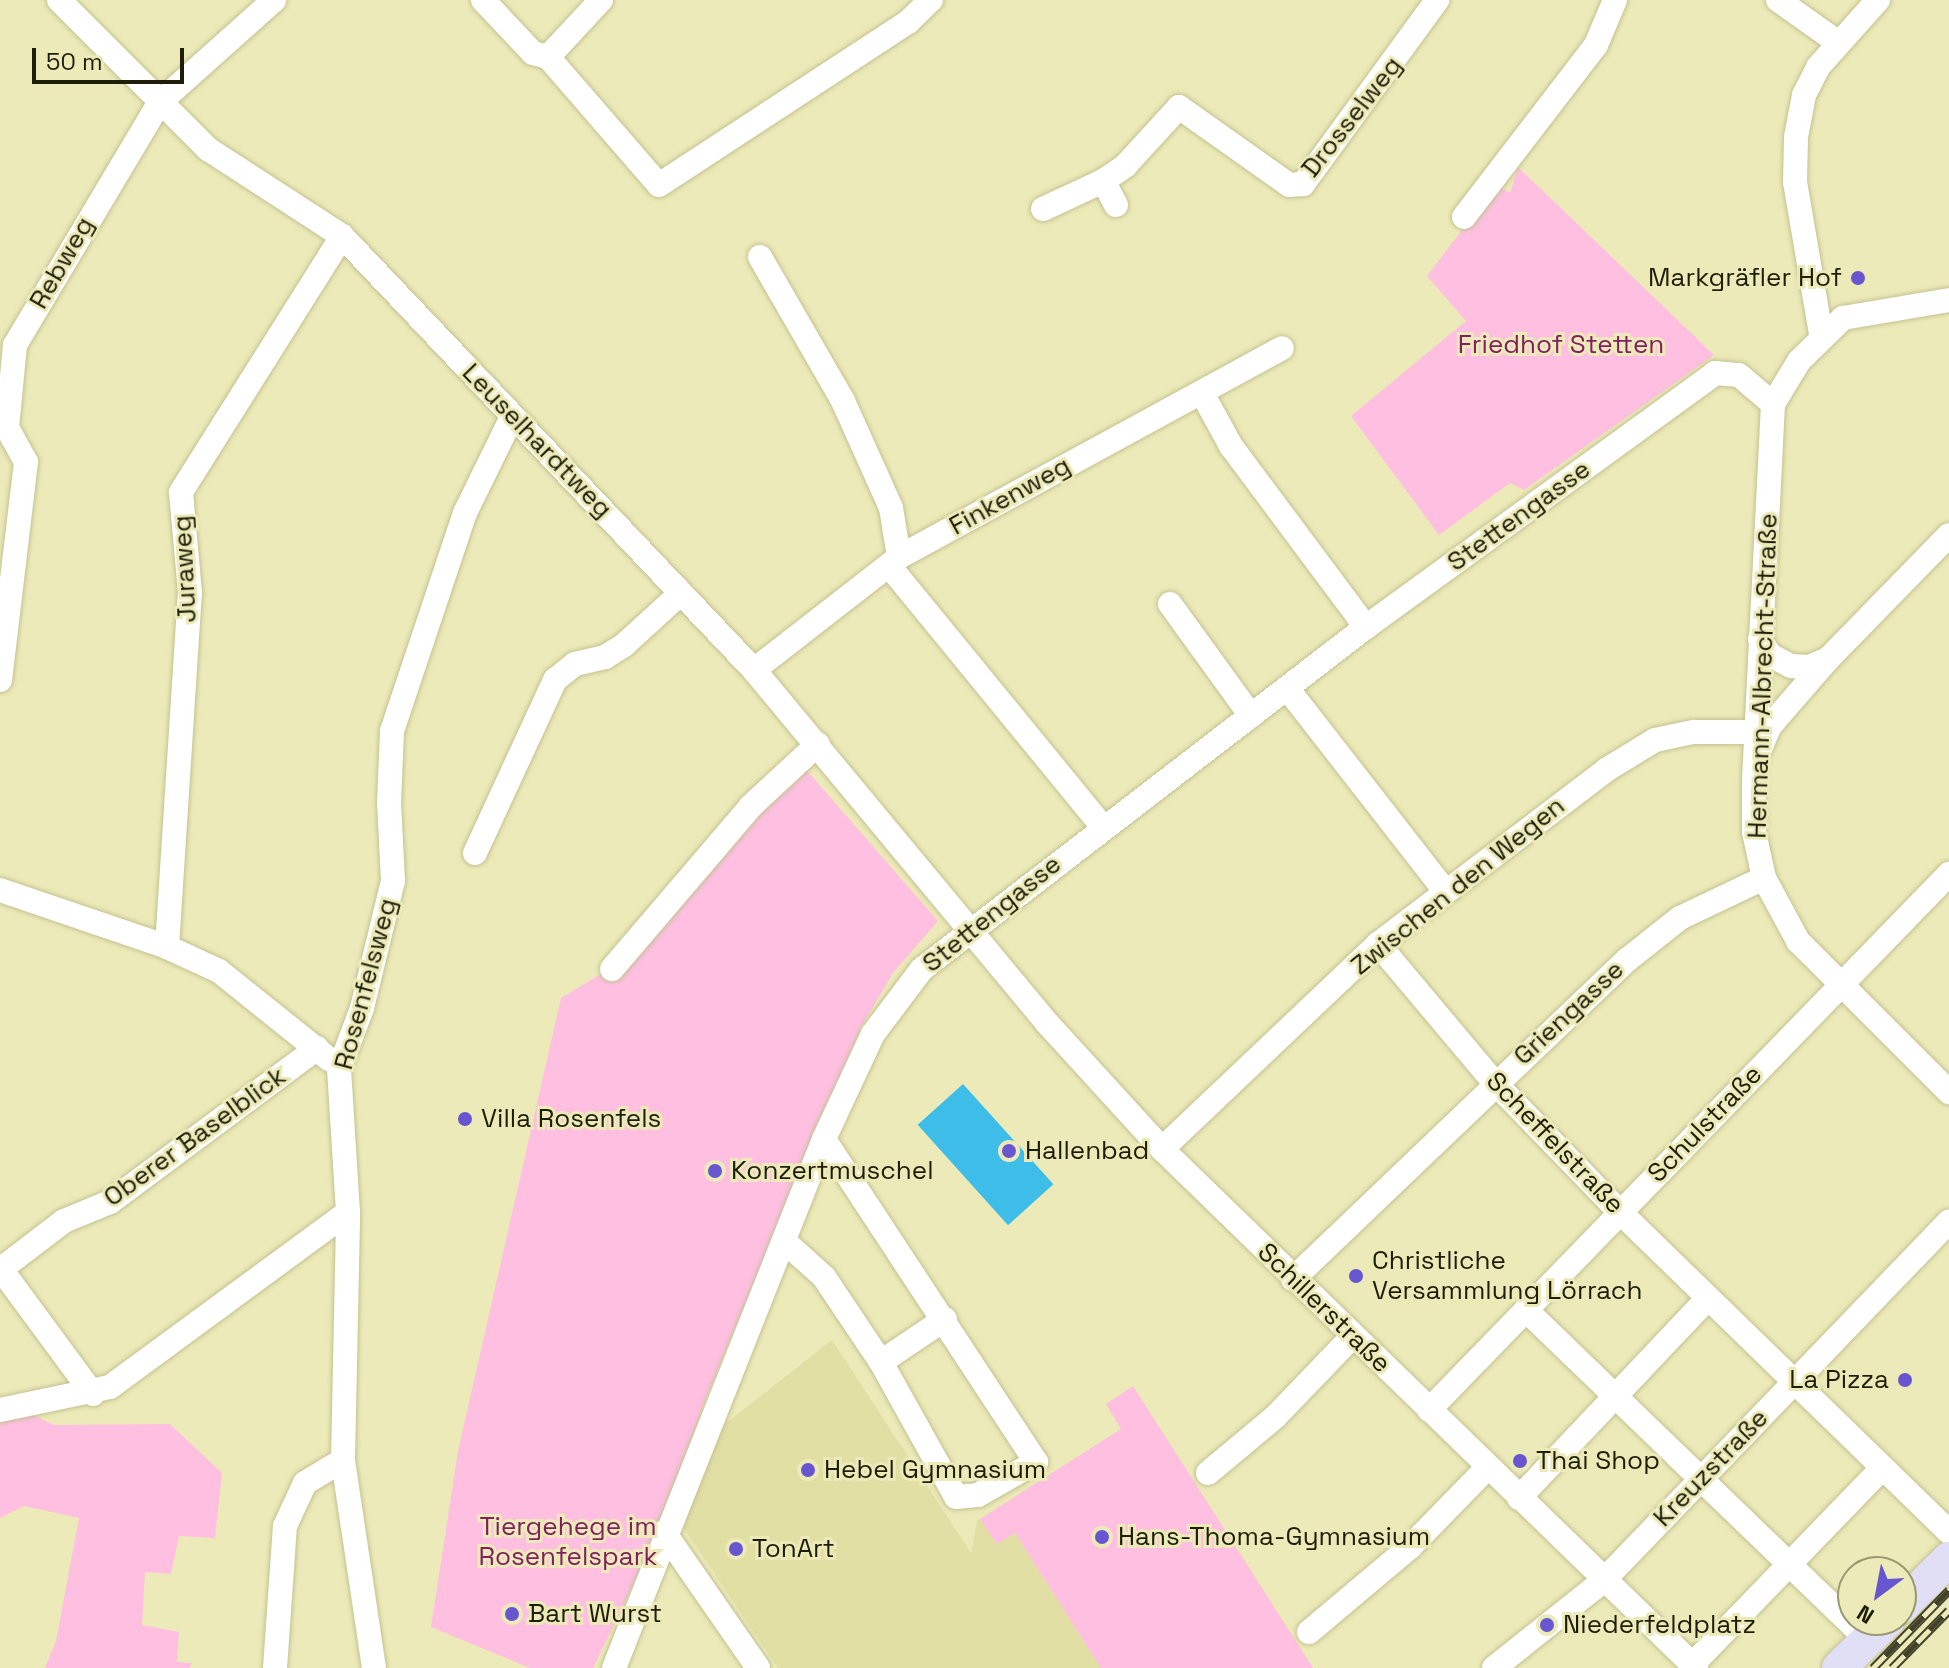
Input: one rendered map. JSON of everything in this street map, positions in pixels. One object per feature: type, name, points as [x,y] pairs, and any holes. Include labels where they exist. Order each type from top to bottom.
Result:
[{"type":"main road","points":[[1917,1591],[1949,1559]]},
{"type":"main road","points":[[1839,1668],[1872,1636]]},
{"type":"street","name":"Leuselhardtweg","points":[[59,0],[208,149],[342,236],[754,670],[972,929]]},
{"type":"street","name":"Rebweg","points":[[0,680],[26,462],[7,428],[15,345],[160,102],[274,0]]},
{"type":"street","points":[[483,0],[533,53],[548,57],[659,185],[908,22],[931,0]]},
{"type":"street","points":[[548,57],[601,0]]},
{"type":"street","name":"Drosselweg","points":[[1043,209],[1103,181],[1125,166],[1179,107],[1289,185],[1303,184],[1437,0]]},
{"type":"street","points":[[1464,217],[1596,45],[1615,0]]},
{"type":"street","points":[[1778,0],[1836,41]]},
{"type":"street","points":[[1821,334],[1795,182],[1796,137],[1804,95],[1836,41],[1878,0]]},
{"type":"street","points":[[1103,181],[1116,205]]},
{"type":"street","name":"Juraweg","points":[[167,947],[190,593],[181,492],[342,236]]},
{"type":"street","points":[[760,257],[843,401],[891,508],[894,562],[1102,826]]},
{"type":"street","points":[[1773,404],[1821,334],[1843,318],[1873,309],[1949,300]]},
{"type":"street","name":"Finkenweg","points":[[754,670],[894,562],[1282,348]]},
{"type":"street","name":"Stettengasse","points":[[617,1658],[664,1532],[824,1139],[873,1034],[922,969],[1102,826],[1366,627],[1715,373],[1739,375],[1756,386],[1773,404]]},
{"type":"street","points":[[1202,393],[1231,446],[1366,627]]},
{"type":"street","name":"Hermann-Albrecht-Straße","points":[[1773,404],[1760,639],[1754,832],[1764,878],[1798,941],[1839,987],[1949,1092]]},
{"type":"street","name":"Rosenfelsweg","points":[[374,1668],[343,1460],[348,1212],[339,1069],[362,1008],[392,886],[392,731],[465,513],[512,417]]},
{"type":"street","points":[[1756,759],[1770,726],[1828,659],[1949,535]]},
{"type":"street","points":[[475,853],[555,680],[575,664],[605,657],[624,645],[681,593]]},
{"type":"street","points":[[1170,604],[1251,716]]},
{"type":"street","points":[[1760,639],[1770,655],[1791,666],[1809,667],[1828,659]]},
{"type":"street","points":[[1287,688],[1444,890]]},
{"type":"street","name":"Zwischen den Wegen","points":[[1162,1149],[1378,944],[1444,890],[1606,770],[1655,740],[1694,732],[1757,732]]},
{"type":"street","points":[[612,969],[751,806],[818,744]]},
{"type":"street","name":"Schulstraße","points":[[1429,1410],[1949,874]]},
{"type":"street","name":"Griengasse","points":[[1293,1279],[1494,1082],[1627,960],[1680,918],[1764,878]]},
{"type":"street","points":[[0,890],[167,947],[219,971],[339,1069]]},
{"type":"street","name":"Schillerstraße","points":[[972,929],[1066,1046],[1162,1149],[1603,1581],[1695,1666]]},
{"type":"street","name":"Scheffelstraße","points":[[1378,944],[1494,1082],[1620,1212],[1949,1532]]},
{"type":"street","name":"Oberer Baselblick","points":[[93,1394],[1,1269],[64,1221],[110,1202],[317,1048]]},
{"type":"street","points":[[784,1241],[824,1277],[881,1362],[956,1497],[978,1495],[1036,1462],[824,1139]]},
{"type":"street","points":[[0,1410],[93,1394],[110,1387],[348,1212]]},
{"type":"street","name":"Kreuzstraße","points":[[1494,1668],[1603,1581],[1949,1221]]},
{"type":"street","points":[[1519,1498],[1708,1298]]},
{"type":"street","points":[[1526,1310],[1787,1563],[1837,1600]]},
{"type":"street","points":[[881,1362],[945,1319]]},
{"type":"street","points":[[1208,1473],[1275,1417],[1353,1336]]},
{"type":"street","points":[[275,1668],[285,1526],[305,1483],[343,1460]]},
{"type":"street","points":[[1309,1632],[1410,1547],[1487,1468]]},
{"type":"street","points":[[1695,1666],[1787,1563],[1882,1468]]},
{"type":"street","points":[[664,1532],[758,1668]]},
{"type":"shaded area","points":[[832,1340],[971,1553],[977,1521],[1121,1429],[1106,1404],[1133,1386],[1313,1668],[778,1668],[675,1515],[725,1424]]},
{"type":"green space","name":"Friedhof Stetten","points":[[1518,167],[1714,355],[1524,490],[1510,483],[1439,535],[1351,416],[1466,321],[1427,276],[1496,185],[1510,193]]},
{"type":"green space","name":"Tiergehege im Rosenfelspark","points":[[803,766],[938,921],[893,973],[861,1027],[706,1398],[654,1542],[593,1668],[530,1668],[431,1627],[458,1451],[561,998],[626,959]]},
{"type":"green space","name":"Hans-Thoma-Gymnasium","points":[[1133,1386],[1313,1668],[1101,1668],[1015,1533],[997,1544],[980,1519],[1121,1429],[1106,1404]]},
{"type":"green space","points":[[0,1399],[54,1425],[170,1424],[222,1473],[215,1538],[179,1536],[171,1574],[145,1572],[142,1625],[179,1632],[177,1662],[192,1663],[189,1668],[45,1668],[56,1641],[79,1518],[24,1506],[0,1518]]},
{"type":"water","points":[[963,1084],[1053,1184],[1008,1225],[918,1125]]},
{"type":"railway","points":[[1873,1668],[1949,1590]]},
{"type":"railway","points":[[1892,1668],[1949,1610]]},
{"type":"place","name":"Markgräfler Hof","points":[[1858,278]]},
{"type":"place","name":"Villa Rosenfels","points":[[465,1119]]},
{"type":"place","name":"Hallenbad","points":[[1009,1151]]},
{"type":"place","name":"Konzertmuschel","points":[[715,1171]]},
{"type":"place","name":"Christliche Versammlung Lörrach","points":[[1356,1276]]},
{"type":"place","name":"La Pizza","points":[[1905,1380]]},
{"type":"place","name":"Thai Shop","points":[[1520,1461]]},
{"type":"place","name":"Hebel Gymnasium","points":[[808,1470]]},
{"type":"place","name":"Hans-Thoma-Gymnasium","points":[[1102,1537]]},
{"type":"place","name":"TonArt","points":[[736,1549]]},
{"type":"place","name":"Bart Wurst","points":[[512,1614]]},
{"type":"place","name":"Niederfeldplatz","points":[[1547,1625]]}]
